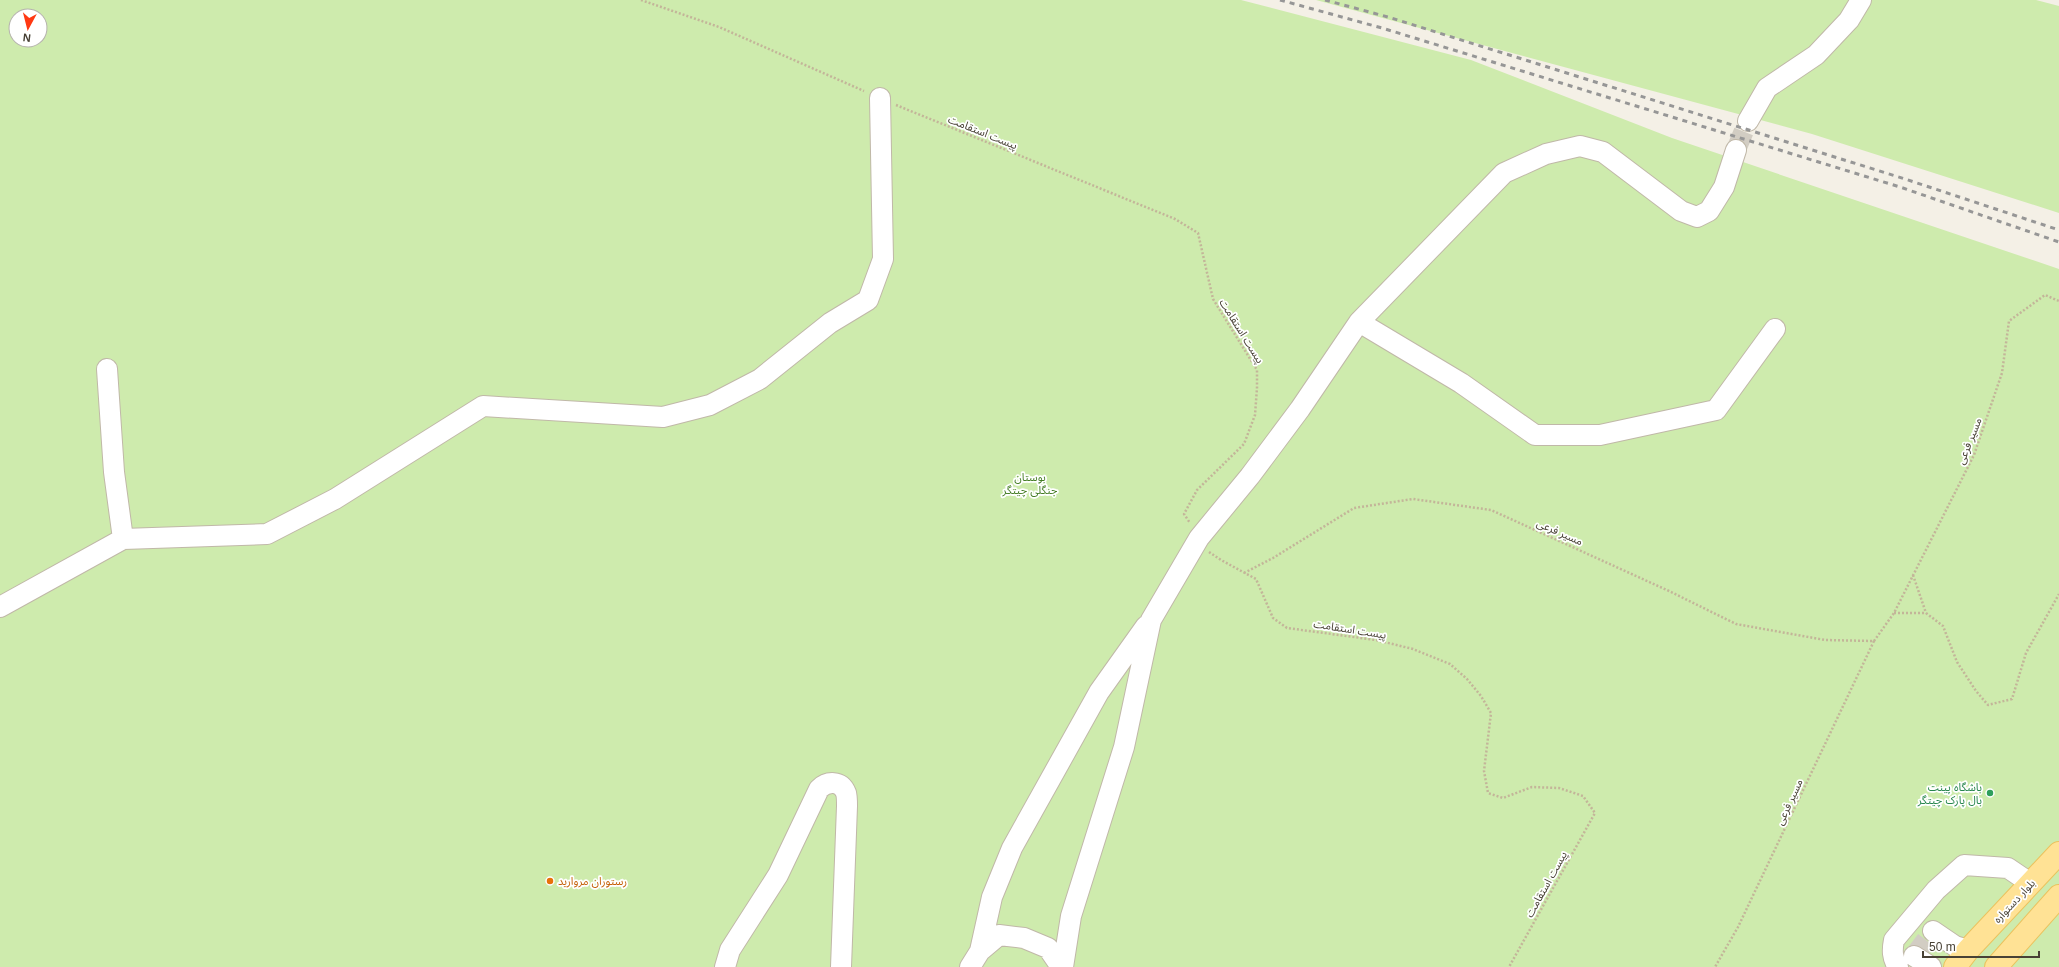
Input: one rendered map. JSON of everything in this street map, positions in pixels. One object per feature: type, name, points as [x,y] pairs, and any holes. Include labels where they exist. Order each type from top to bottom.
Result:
[{"type":"main road","name":"بلوار دستواره","points":[[1955,967],[1968,950],[2059,853]]},
{"type":"main road","points":[[1996,967],[2059,896]]},
{"type":"street","points":[[1748,120],[1767,88],[1816,55],[1849,20],[1861,0]]},
{"type":"street","points":[[0,607],[123,539],[266,534],[335,499],[483,406],[663,417],[710,405],[760,379],[830,323],[868,300],[883,259],[880,98]]},
{"type":"street","points":[[975,959],[992,897],[1012,848],[1099,692],[1151,620],[1199,538],[1250,476],[1300,409],[1359,322],[1504,173],[1546,154],[1580,146],[1603,152],[1681,211],[1697,217],[1709,211],[1724,187],[1736,150]]},
{"type":"street","points":[[1359,322],[1461,383],[1535,434],[1600,435],[1716,410],[1775,328]]},
{"type":"street","points":[[106,369],[114,472],[123,539]]},
{"type":"street","points":[[1062,967],[1071,916],[1124,747],[1151,620]]},
{"type":"street","points":[[725,967],[730,950],[778,875],[819,789],[824,784],[832,782],[839,785],[846,793],[847,806],[841,967]]},
{"type":"street","points":[[1898,967],[1894,962],[1892,950],[1894,940],[1936,890],[1964,865],[2008,868],[2030,883]]},
{"type":"street","points":[[1933,930],[1956,946],[1968,950]]},
{"type":"street","points":[[975,959],[999,936],[1024,938],[1048,948],[1062,967]]},
{"type":"street","points":[[1914,956],[1931,967]]},
{"type":"path","name":"پیست استقامت","points":[[641,0],[719,27],[880,98],[1175,219],[1198,233],[1213,299],[1257,370],[1255,415],[1244,444],[1197,490],[1184,514],[1199,538],[1208,551],[1256,579],[1273,618],[1287,628],[1384,642],[1413,649],[1450,664],[1456,669],[1481,696],[1491,713],[1484,771],[1488,793],[1503,798],[1532,787],[1559,788],[1583,796],[1595,813],[1509,967]]},
{"type":"path","name":"مسیر فرعی","points":[[1715,967],[1738,927],[1874,641],[1894,613],[1974,455],[2002,373],[2009,321],[2045,295],[2059,301]]},
{"type":"path","name":"مسیر فرعی","points":[[1244,573],[1273,558],[1354,508],[1413,499],[1491,510],[1669,591],[1736,624],[1825,640],[1874,641]]},
{"type":"path","points":[[1912,575],[1926,612],[1943,626],[1957,662],[1976,691],[1988,705],[2012,699],[2026,653],[2059,594]]},
{"type":"path","points":[[1894,613],[1926,612]]},
{"type":"green space","name":"بوستان جنگلی چیتگر","points":[[0,0],[1241,0],[1471,60],[1672,138],[2059,269],[2059,967],[0,967]]},
{"type":"green space","points":[[1316,0],[2036,0],[2059,6],[2059,213],[1812,134]]},
{"type":"tunnel","points":[[1736,150],[1748,121]]},
{"type":"tunnel","points":[[1914,956],[1933,931]]},
{"type":"railway","points":[[1280,0],[1382,28],[1900,187],[2059,242]]},
{"type":"railway","points":[[1325,0],[1388,17],[1905,179],[2059,230]]},
{"type":"place","name":"باشگاه پینت بال پارک چیتگر","points":[[1990,793]]},
{"type":"place","name":"رستوران مروارید","points":[[550,881]]}]
